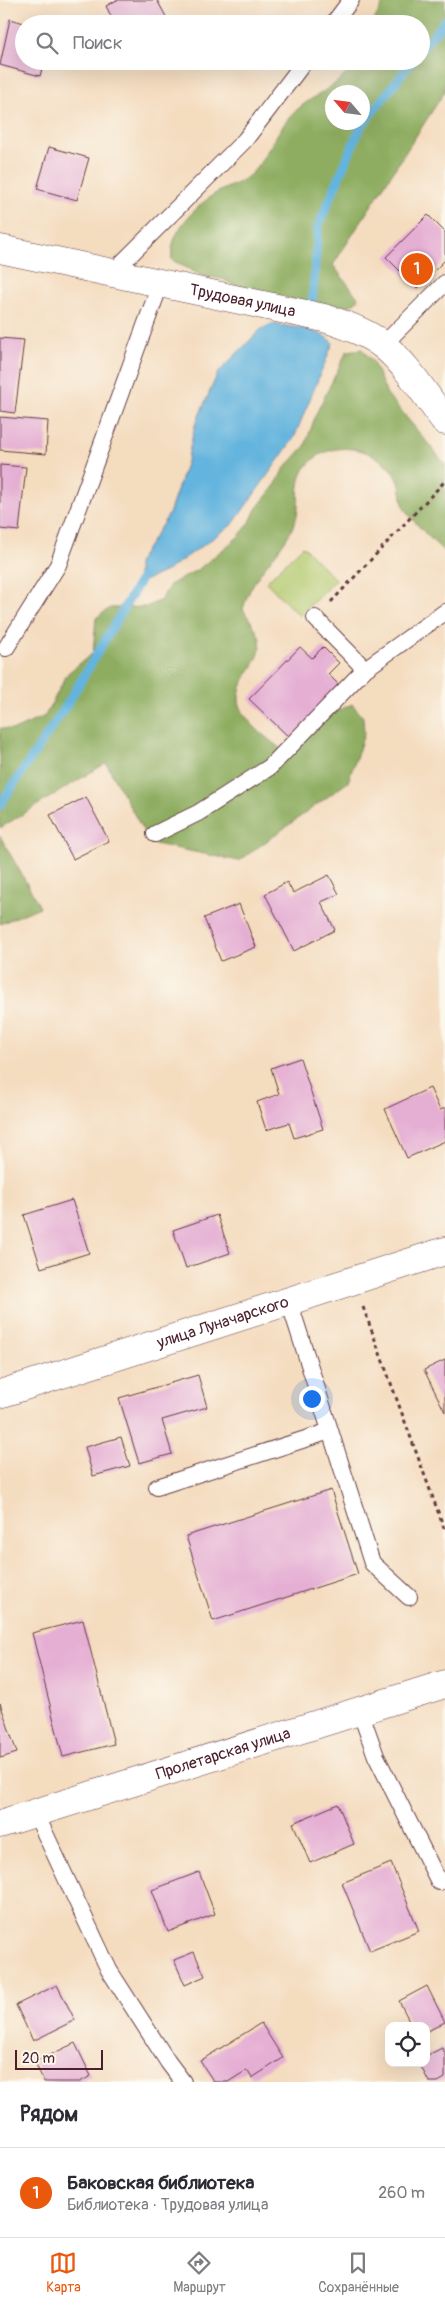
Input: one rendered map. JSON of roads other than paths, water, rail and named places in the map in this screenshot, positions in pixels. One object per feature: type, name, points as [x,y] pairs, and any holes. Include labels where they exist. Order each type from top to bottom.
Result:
[{"type":"street","name":"Трудовая улица","points":[[0,249],[161,282],[324,318],[350,326],[383,345],[407,370],[445,421]]},
{"type":"street","name":"улица Луначарского","points":[[0,1394],[445,1251]]},
{"type":"street","name":"Пролетарская улица","points":[[0,1824],[445,1684]]},
{"type":"lane","points":[[340,15],[351,0]]},
{"type":"lane","points":[[114,272],[245,140],[298,70]]},
{"type":"lane","points":[[6,648],[58,565],[161,282]]},
{"type":"lane","points":[[383,345],[445,283]]},
{"type":"lane","points":[[155,834],[198,812],[270,767],[365,668],[445,612]]},
{"type":"lane","points":[[315,618],[365,668]]},
{"type":"lane","points":[[289,1301],[372,1563],[409,1597]]},
{"type":"lane","points":[[157,1487],[330,1431]]},
{"type":"lane","points":[[360,1711],[376,1756],[439,1882]]},
{"type":"lane","points":[[35,1812],[109,1970],[183,2082]]},
{"type":"water","points":[[271,324],[313,331],[333,343],[294,438],[233,524],[168,570],[138,584],[138,562],[169,514],[187,461],[195,425],[218,373],[260,330]]},
{"type":"waterway","points":[[430,39],[445,20]]},
{"type":"waterway","points":[[312,304],[318,227],[360,128],[405,70]]},
{"type":"waterway","points":[[0,805],[66,706],[144,574]]},
{"type":"place","name":"Баковская библиотека","points":[[417,269]]}]
